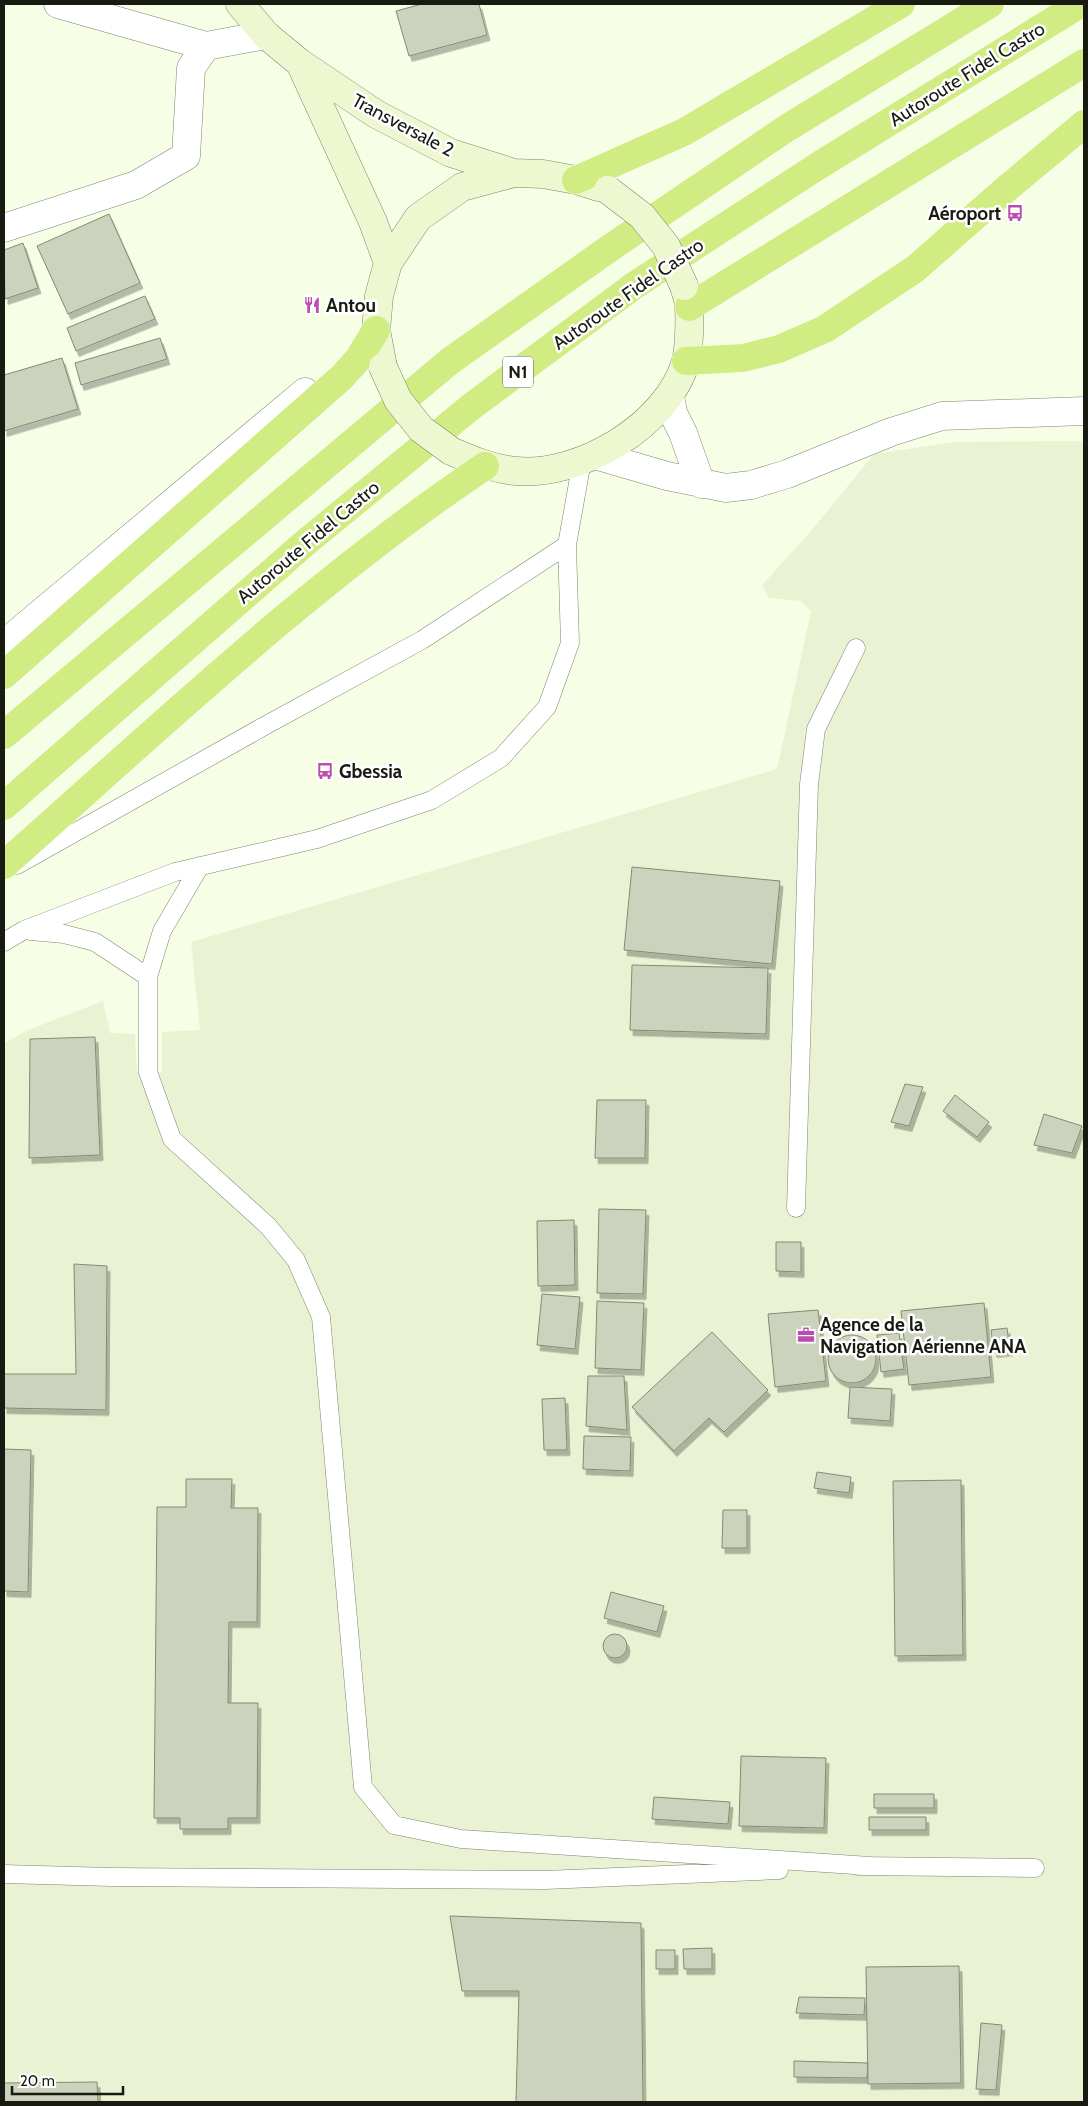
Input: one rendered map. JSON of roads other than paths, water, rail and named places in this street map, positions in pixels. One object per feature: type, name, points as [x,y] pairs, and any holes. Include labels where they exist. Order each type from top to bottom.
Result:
[{"type":"highway","points":[[576,180],[684,132],[901,4]]},
{"type":"highway","name":"N1","points":[[4,735],[450,361],[610,248],[787,128],[990,4]]},
{"type":"highway","name":"Autoroute Fidel Castro","points":[[4,806],[305,543],[472,406],[627,290],[818,166],[1080,4]]},
{"type":"highway","points":[[686,296],[1084,63]]},
{"type":"highway","points":[[686,361],[743,358],[779,349],[825,329],[915,269],[1084,124]]},
{"type":"highway","points":[[4,675],[342,377],[359,358],[373,334]]},
{"type":"highway","points":[[4,865],[322,586],[431,502],[485,466]]},
{"type":"main road","name":"Transversale 2","points":[[240,4],[266,35],[300,62],[376,114],[443,149],[514,173]]},
{"type":"main road","name":"Transversale 2","points":[[300,62],[373,222],[388,262]]},
{"type":"main road","points":[[514,173],[543,174],[576,180],[608,190],[642,216],[666,246],[686,296],[686,361],[670,396],[622,441],[589,458],[550,470],[517,471],[485,466],[451,451],[422,429],[398,400],[383,367],[373,334],[378,296],[388,262],[418,218],[462,187],[514,173]]},
{"type":"street","points":[[58,4],[206,46],[266,35]]},
{"type":"street","points":[[4,228],[136,185],[186,156],[191,68],[206,46]]},
{"type":"street","points":[[4,644],[373,334]]},
{"type":"street","points":[[670,396],[673,412],[683,433],[701,484]]},
{"type":"street","points":[[589,458],[726,488],[751,485],[787,474],[891,432],[942,416],[1084,411]]},
{"type":"lane","points":[[4,942],[24,930],[175,872],[317,839],[432,800],[501,758],[547,707],[570,643],[567,545],[589,458]]},
{"type":"lane","points":[[4,873],[268,724],[422,640],[567,545]]},
{"type":"lane","points":[[796,1208],[809,784],[816,729],[856,648]]},
{"type":"lane","points":[[200,866],[162,931],[148,977],[148,1072],[172,1138],[268,1226],[296,1260],[321,1317],[363,1787],[394,1825],[461,1839],[870,1866],[1035,1868]]},
{"type":"lane","points":[[24,930],[64,934],[96,942],[148,977]]},
{"type":"lane","points":[[4,1874],[111,1878],[545,1880],[870,1866]]},
{"type":"place","name":"Aéroport","points":[[1015,213]]},
{"type":"place","name":"Antou","points":[[312,305]]},
{"type":"place","name":"Gbessia","points":[[325,771]]},
{"type":"place","name":"Agence de la Navigation Aérienne ANA","points":[[806,1335]]}]
